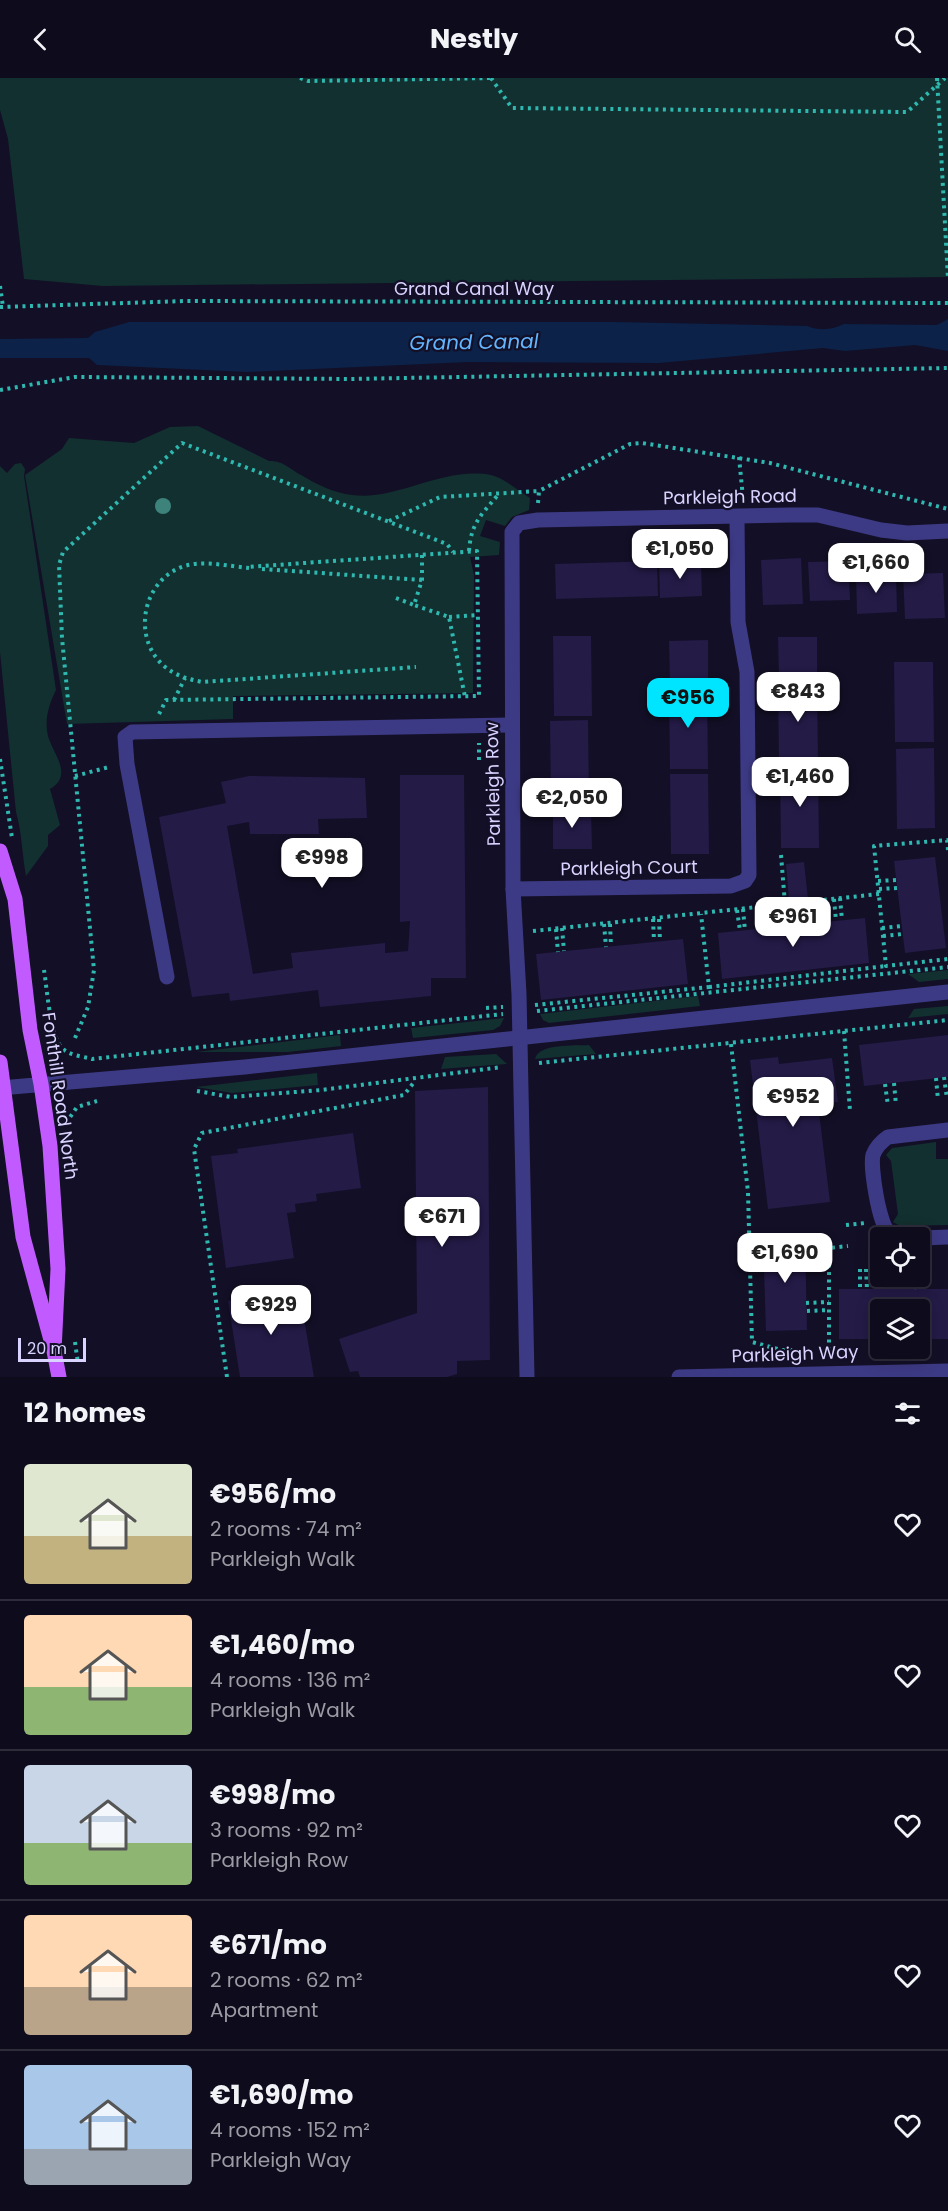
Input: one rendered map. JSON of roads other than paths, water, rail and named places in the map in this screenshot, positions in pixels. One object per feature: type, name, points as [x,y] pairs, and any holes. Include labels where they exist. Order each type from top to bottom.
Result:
[{"type":"main road","name":"Fonthill Road North","points":[[0,851],[15,900],[30,1030],[50,1146],[58,1269],[54,1350]]},
{"type":"main road","name":"Fonthill Road North","points":[[0,1062],[23,1237],[54,1350],[59,1377]]},
{"type":"street","name":"Parkleigh Road","points":[[515,528],[525,521],[538,520],[818,515],[881,530],[907,533],[948,531]]},
{"type":"street","name":"Parkleigh Court","points":[[513,889],[731,886],[745,881],[750,868],[747,672],[738,622],[737,517]]},
{"type":"street","name":"Parkleigh Row","points":[[515,528],[510,558],[513,889],[527,1377]]},
{"type":"street","points":[[167,977],[127,764],[125,737],[132,732],[512,725]]},
{"type":"street","points":[[2,1088],[519,1039],[948,992]]},
{"type":"street","points":[[948,1130],[888,1137],[877,1147],[873,1156],[881,1222],[889,1232],[900,1236],[948,1237]]},
{"type":"street","name":"Parkleigh Way","points":[[679,1377],[766,1377],[868,1371],[948,1371]]},
{"type":"water","name":"Grand Canal","points":[[948,319],[948,351],[915,345],[845,351],[823,348],[659,363],[468,362],[247,372],[97,365],[89,358],[0,358],[0,339],[88,338],[95,332],[129,322],[615,322],[807,326],[830,329],[844,324],[937,325]]}]
